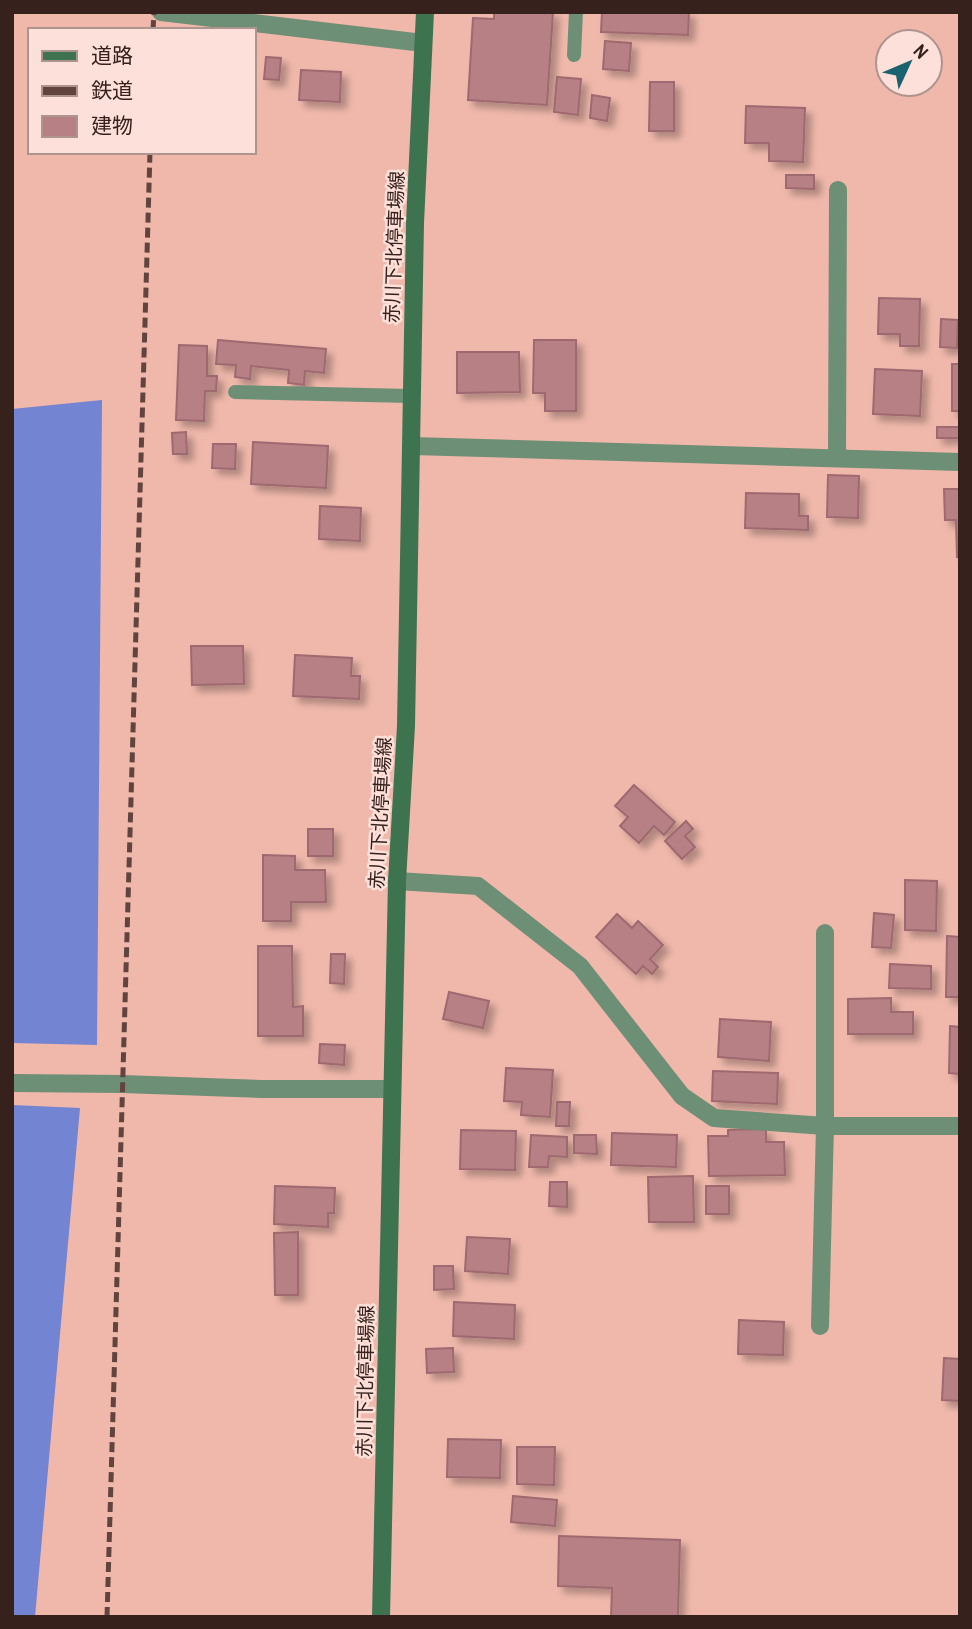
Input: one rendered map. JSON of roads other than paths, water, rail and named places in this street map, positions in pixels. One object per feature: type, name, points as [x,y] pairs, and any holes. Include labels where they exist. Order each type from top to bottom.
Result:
[{"type":"main road","name":"赤川下北停車場線","points":[[381,1617],[397,881],[405,726],[411,396],[425,12]]},
{"type":"street","points":[[161,12],[423,43]]},
{"type":"street","points":[[837,457],[838,190]]},
{"type":"street","points":[[412,446],[960,462]]},
{"type":"street","points":[[397,881],[478,886],[580,966],[682,1096],[715,1118],[825,1126],[960,1126]]},
{"type":"street","points":[[820,1326],[825,1126],[825,933]]},
{"type":"street","points":[[12,1083],[392,1089]]},
{"type":"lane","points":[[574,55],[576,12]]},
{"type":"lane","points":[[235,392],[411,396]]},
{"type":"railway","points":[[153,28],[154,12]]},
{"type":"railway","points":[[107,1617],[150,154]]}]
